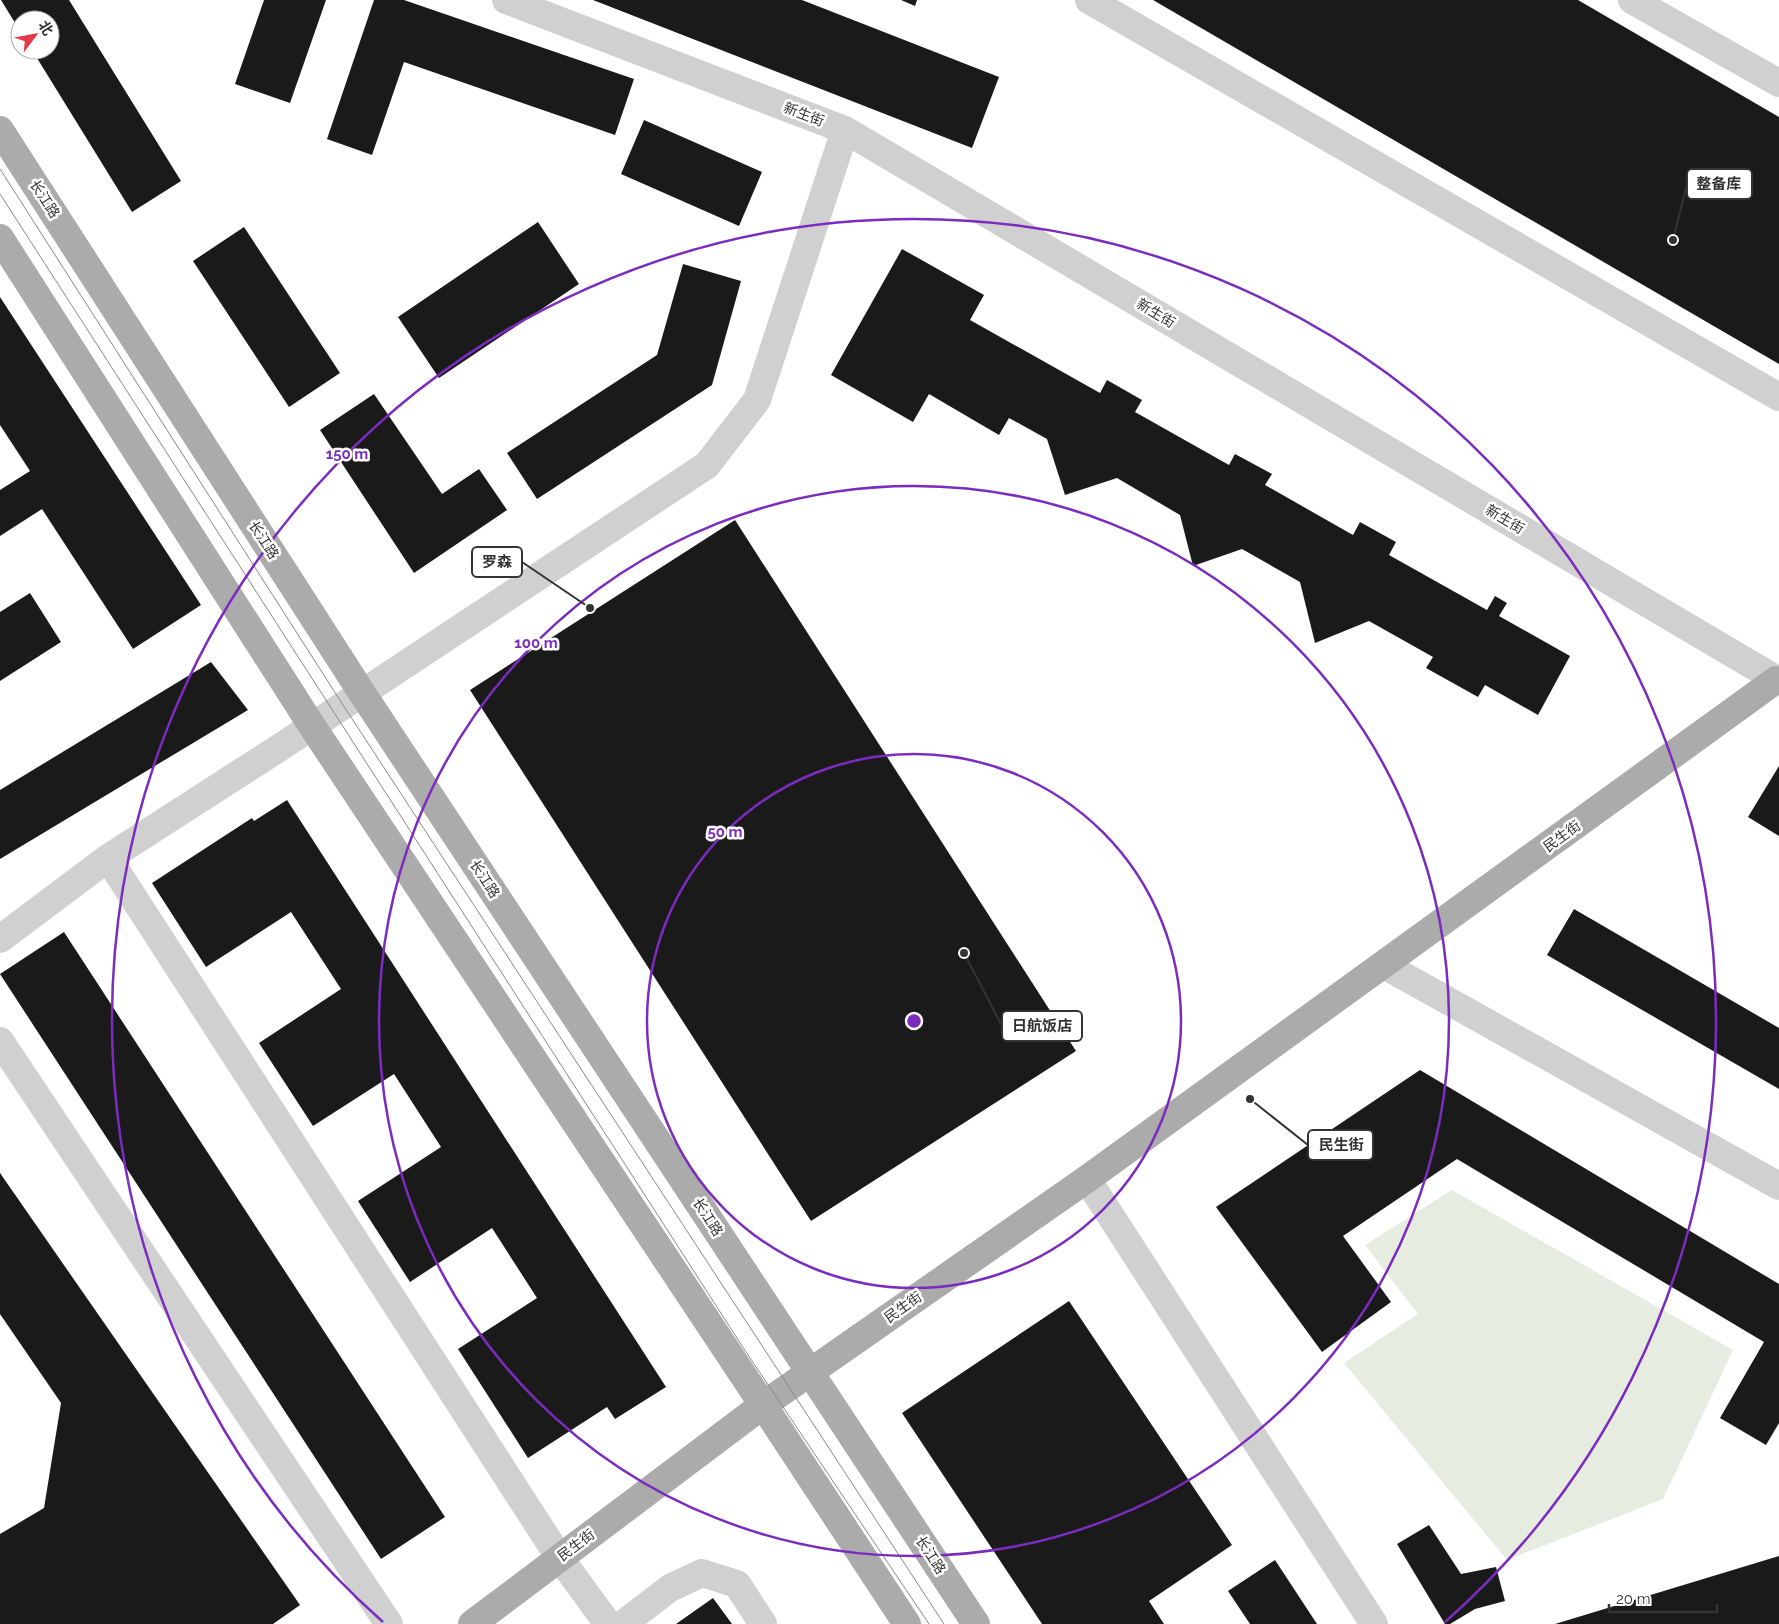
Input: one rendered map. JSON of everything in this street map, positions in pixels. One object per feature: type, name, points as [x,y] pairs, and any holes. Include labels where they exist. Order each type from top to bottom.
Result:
[{"type":"main road","name":"长江路","points":[[0,130],[362,693],[976,1624]]},
{"type":"main road","points":[[0,238],[323,719],[763,1405],[907,1624]]},
{"type":"main road","name":"民生街","points":[[472,1624],[763,1405],[1087,1179],[1778,680]]},
{"type":"street","name":"新生街","points":[[506,0],[845,130],[1778,680]]},
{"type":"street","points":[[1090,0],[1779,397]]},
{"type":"street","points":[[1632,0],[1779,83]]},
{"type":"street","points":[[0,939],[108,858],[323,719],[707,465],[757,400],[845,130]]},
{"type":"street","points":[[108,858],[559,1558],[608,1624]]},
{"type":"street","points":[[1384,965],[1779,1186]]},
{"type":"street","points":[[0,1041],[389,1624]]},
{"type":"street","points":[[1087,1179],[1374,1624]]},
{"type":"street","points":[[623,1624],[670,1588],[702,1573],[737,1584],[763,1624]]},
{"type":"shaded area","points":[[1452,1190],[1733,1350],[1663,1499],[1507,1560],[1344,1363],[1418,1314],[1365,1245]]},
{"type":"building","points":[[1,0],[69,0],[181,181],[132,212],[38,60],[60,60],[60,10],[10,10],[10,15]]},
{"type":"building","points":[[264,0],[326,0],[290,103],[235,84]]},
{"type":"building","points":[[374,0],[404,0],[634,79],[615,135],[404,62],[372,155],[327,139]]},
{"type":"building","points":[[593,0],[802,0],[999,77],[972,148]]},
{"type":"building","points":[[901,0],[917,0],[915,6]]},
{"type":"building","points":[[1153,0],[1578,0],[1779,117],[1779,364]]},
{"type":"building","points":[[644,120],[762,172],[739,226],[621,174]]},
{"type":"building","points":[[538,222],[579,284],[439,378],[398,317]]},
{"type":"building","points":[[244,227],[340,373],[289,407],[193,261]]},
{"type":"building","points":[[902,249],[984,295],[970,320],[1100,393],[1107,380],[1142,400],[1135,412],[1229,465],[1235,454],[1272,474],[1265,485],[1353,535],[1360,522],[1396,542],[1389,555],[1487,610],[1495,596],[1507,603],[1499,616],[1570,656],[1538,715],[1485,685],[1478,697],[1426,668],[1433,657],[1369,621],[1315,643],[1300,582],[1242,549],[1193,566],[1180,515],[1117,478],[1065,495],[1047,439],[1009,418],[999,435],[929,394],[913,422],[831,375]]},
{"type":"building","points":[[683,264],[741,281],[712,385],[537,499],[507,453],[657,355]]},
{"type":"building","points":[[0,297],[201,605],[133,649],[42,509],[0,536],[0,490],[30,471],[0,425]]},
{"type":"building","points":[[374,394],[442,494],[479,469],[507,510],[414,573],[320,430]]},
{"type":"building","points":[[735,520],[1076,1051],[811,1221],[470,690]]},
{"type":"building","points":[[30,593],[61,642],[0,681],[0,612]]},
{"type":"building","points":[[211,662],[248,710],[0,859],[0,790]]},
{"type":"building","points":[[1779,766],[1779,836],[1748,817]]},
{"type":"building","points":[[287,800],[666,1387],[615,1419],[607,1407],[528,1458],[458,1349],[537,1298],[492,1228],[410,1282],[358,1201],[441,1147],[394,1074],[313,1126],[259,1043],[341,989],[291,912],[206,967],[152,883],[252,818],[254,821]]},
{"type":"building","points":[[1574,909],[1779,1028],[1779,1089],[1547,955]]},
{"type":"building","points":[[64,932],[445,1517],[381,1559],[0,974]]},
{"type":"building","points":[[1420,1070],[1779,1284],[1779,1423],[1766,1445],[1720,1418],[1764,1342],[1457,1159],[1343,1236],[1391,1302],[1322,1352],[1216,1207]]},
{"type":"building","points":[[0,1173],[300,1605],[273,1624],[0,1624],[0,1534],[44,1508],[61,1403],[0,1314]]},
{"type":"building","points":[[1069,1301],[1232,1545],[1149,1601],[1164,1624],[1042,1624],[902,1413]]},
{"type":"building","points":[[1429,1525],[1461,1574],[1496,1567],[1505,1601],[1475,1609],[1450,1624],[1445,1624],[1397,1544]]},
{"type":"building","points":[[1779,1556],[1779,1624],[1555,1624]]},
{"type":"building","points":[[1275,1560],[1317,1624],[1250,1624],[1228,1591]]},
{"type":"building","points":[[713,1598],[732,1624],[676,1624]]},
{"type":"tram line","points":[[0,169],[343,705],[944,1624]]},
{"type":"tram line","points":[[0,194],[744,1349],[929,1624]]},
{"type":"place","name":"整备库","points":[[1673,240]]},
{"type":"place","name":"罗森","points":[[590,608]]},
{"type":"place","name":"日航饭店","points":[[964,953]]},
{"type":"place","name":"民生街","points":[[1250,1099]]}]
